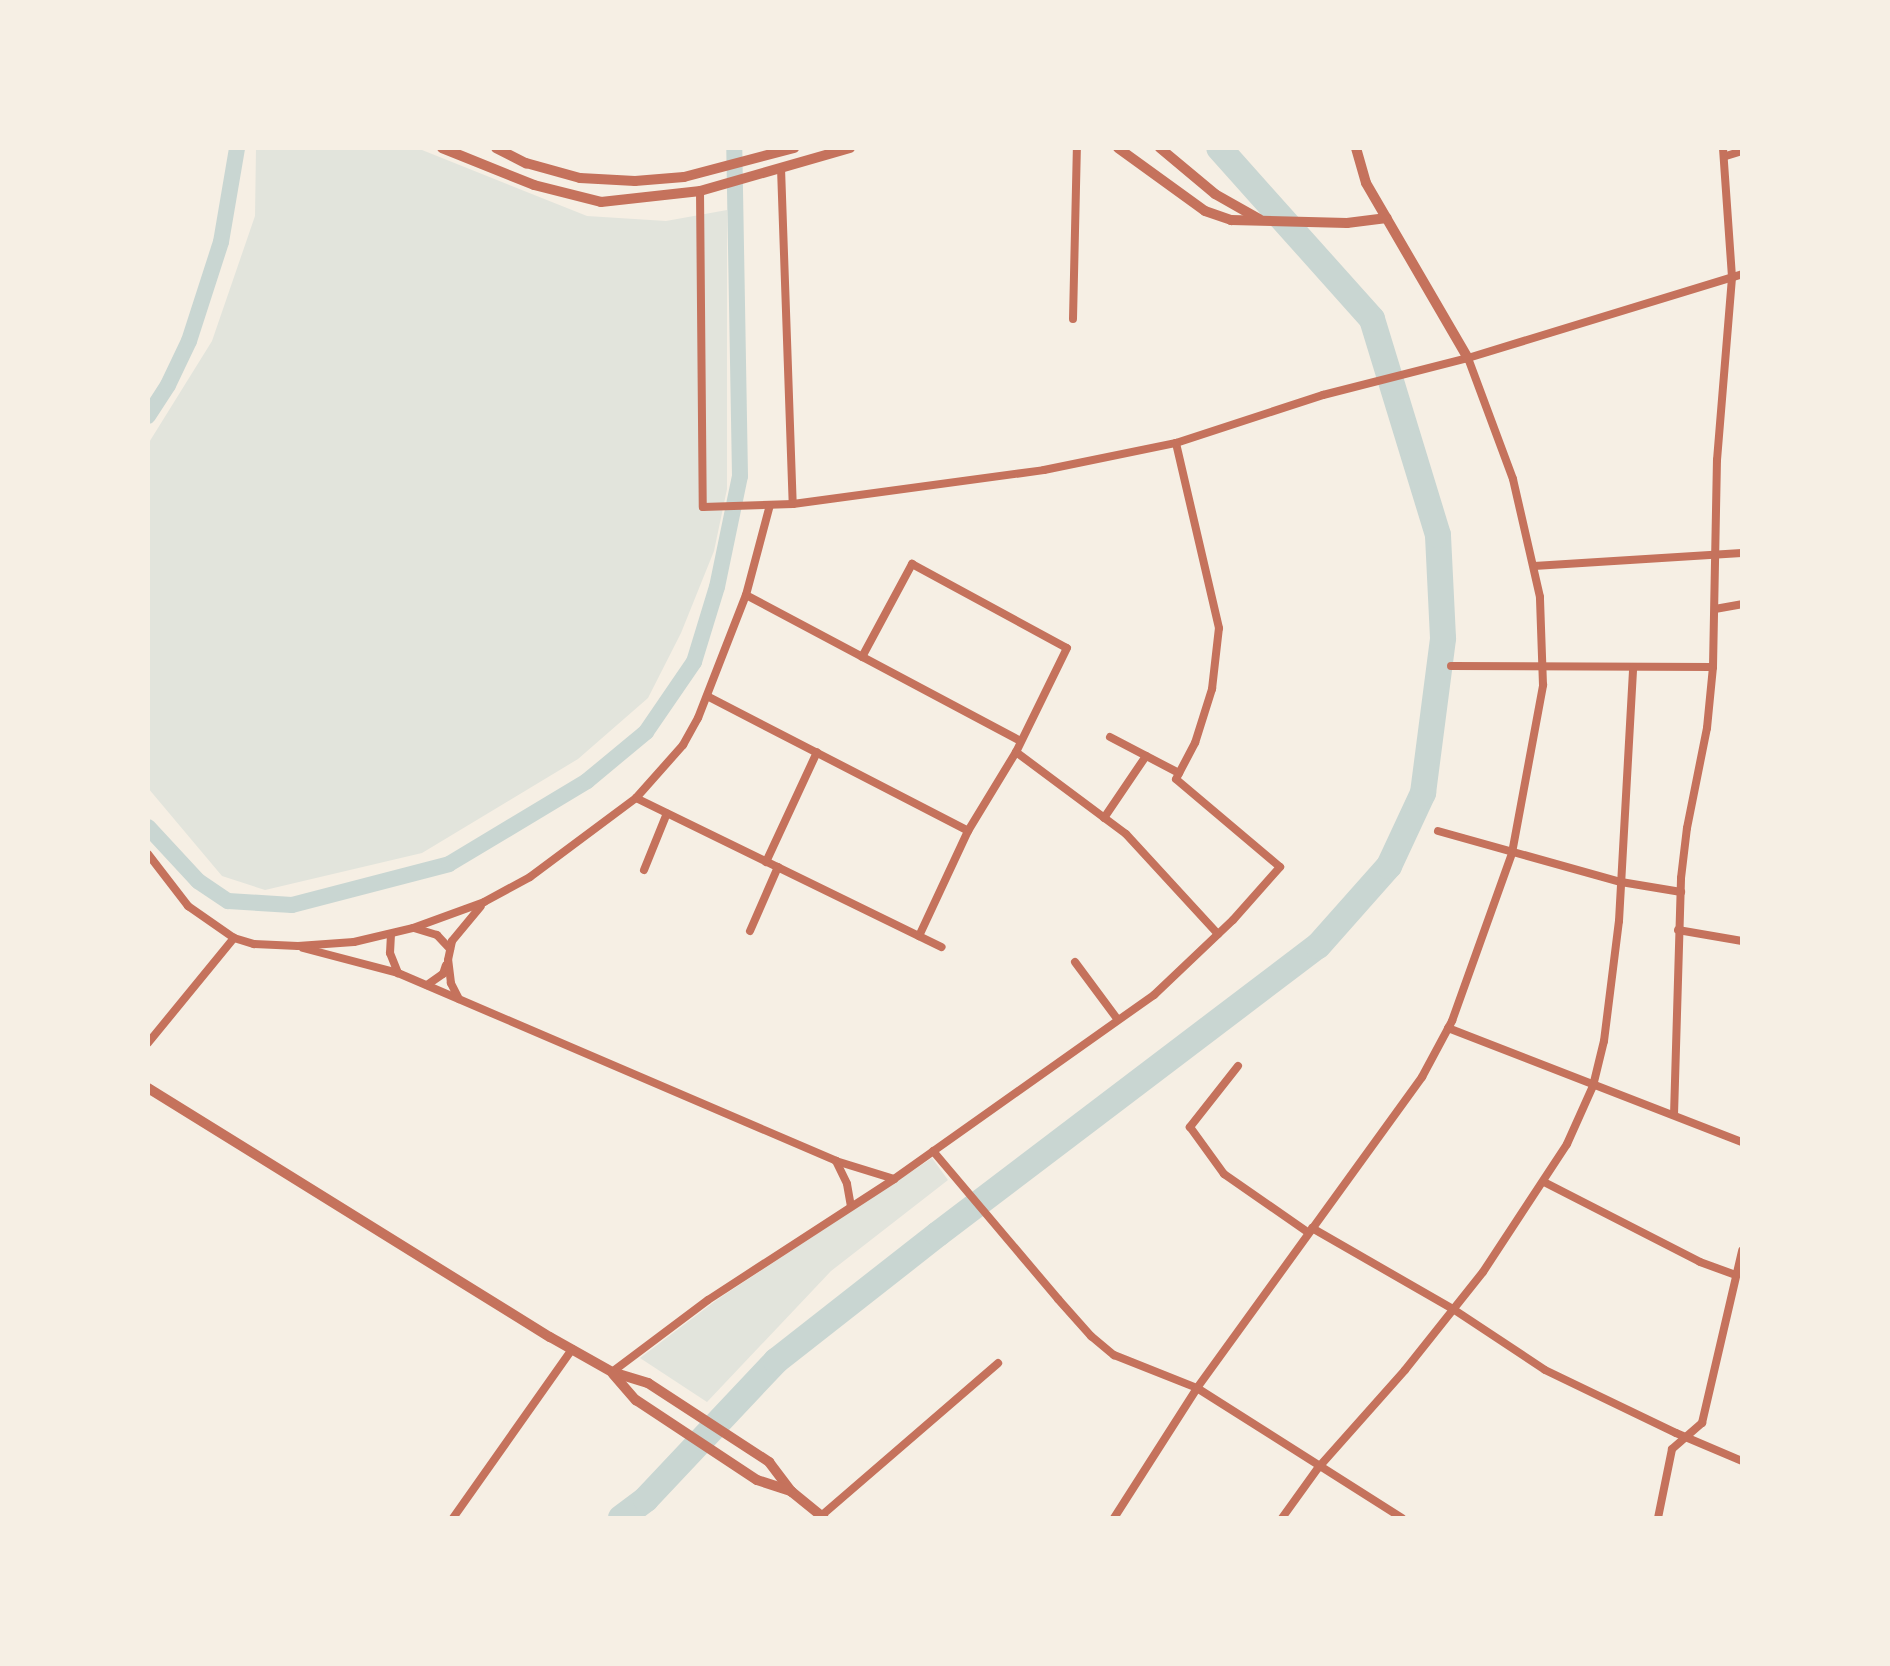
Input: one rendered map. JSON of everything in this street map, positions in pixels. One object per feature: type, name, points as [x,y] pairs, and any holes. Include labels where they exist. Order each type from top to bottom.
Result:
[{"type":"street","points":[[442,148],[534,185],[601,202],[700,191],[850,148]]},
{"type":"street","points":[[496,148],[526,163],[580,178],[660,180],[794,148]]},
{"type":"street","points":[[1073,319],[1077,148]]},
{"type":"street","points":[[1118,148],[1205,211],[1231,220],[1347,223],[1387,218]]},
{"type":"street","points":[[1160,148],[1236,209],[1268,223]]},
{"type":"street","points":[[1114,1518],[1197,1388],[1422,1077],[1448,1028],[1512,853],[1539,717],[1543,666],[1540,597],[1513,479],[1468,358],[1366,183],[1356,148]]},
{"type":"street","points":[[1674,1115],[1681,892],[1687,828],[1707,728],[1713,667],[1717,460],[1732,277],[1724,152],[1742,151]]},
{"type":"street","points":[[1156,174],[1171,157]]},
{"type":"street","points":[[781,168],[793,504]]},
{"type":"street","points":[[700,191],[703,507],[793,504],[1044,470],[1176,443],[1323,395],[1468,358],[1742,274]]},
{"type":"street","points":[[612,1372],[708,1300],[894,1179],[1154,995],[1218,934],[1280,867],[1176,779],[1195,743],[1212,689],[1219,628],[1176,443]]},
{"type":"street","points":[[148,854],[188,906],[234,938],[254,944],[298,946],[391,934],[484,902],[541,869],[636,798],[683,745],[707,696],[746,595],[770,505]]},
{"type":"street","points":[[1534,566],[1742,553]]},
{"type":"street","points":[[862,657],[912,564],[1067,648],[1016,752],[968,831],[919,936]]},
{"type":"street","points":[[746,595],[1021,741]]},
{"type":"street","points":[[1715,609],[1742,604]]},
{"type":"street","points":[[1451,666],[1713,667]]},
{"type":"street","points":[[1282,1518],[1318,1468],[1405,1370],[1453,1309],[1544,1182],[1567,1144],[1593,1086],[1604,1041],[1621,882],[1633,667]]},
{"type":"street","points":[[707,696],[968,831]]},
{"type":"street","points":[[1110,737],[1179,773]]},
{"type":"street","points":[[766,862],[817,752]]},
{"type":"street","points":[[1016,752],[1126,834],[1218,934]]},
{"type":"street","points":[[1104,818],[1146,756]]},
{"type":"street","points":[[636,798],[942,947]]},
{"type":"street","points":[[644,870],[667,813]]},
{"type":"street","points":[[1438,831],[1621,882],[1681,892]]},
{"type":"street","points":[[750,931],[778,867]]},
{"type":"street","points":[[427,985],[443,974],[462,924],[484,902]]},
{"type":"street","points":[[413,928],[437,935],[450,949]]},
{"type":"street","points":[[1678,930],[1742,941]]},
{"type":"street","points":[[391,934],[390,953],[398,973]]},
{"type":"street","points":[[148,1043],[234,938]]},
{"type":"street","points":[[298,946],[398,973],[836,1161],[894,1179]]},
{"type":"street","points":[[448,960],[451,983],[460,999]]},
{"type":"street","points":[[1075,962],[1118,1020]]},
{"type":"street","points":[[1448,1028],[1742,1142]]},
{"type":"street","points":[[1238,1066],[1190,1127],[1224,1174],[1311,1231],[1453,1309],[1545,1370],[1742,1461]]},
{"type":"street","points":[[148,1088],[572,1349],[612,1372],[648,1383],[769,1462],[792,1492],[822,1517],[998,1363]]},
{"type":"street","points":[[933,1151],[1091,1336],[1114,1355],[1197,1388],[1318,1468],[1402,1518]]},
{"type":"street","points":[[836,1161],[847,1184],[851,1206]]},
{"type":"street","points":[[1544,1182],[1700,1262],[1736,1275]]},
{"type":"street","points":[[1658,1518],[1672,1449],[1702,1423],[1742,1251]]},
{"type":"street","points":[[453,1518],[572,1349]]},
{"type":"street","points":[[612,1372],[636,1400],[757,1480],[792,1492]]},
{"type":"shaded area","points":[[256,148],[417,148],[587,216],[666,221],[727,210],[727,489],[714,551],[681,633],[648,698],[578,759],[422,853],[265,890],[222,876],[148,788],[148,444],[212,341],[255,216]]},
{"type":"shaded area","points":[[932,1158],[948,1180],[831,1271],[707,1402],[640,1358],[718,1299]]},
{"type":"waterway","points":[[148,416],[168,385],[189,341],[221,242],[237,148]]},
{"type":"waterway","points":[[148,827],[198,881],[228,901],[292,905],[449,864],[587,781],[646,732],[694,662],[717,587],[740,476],[734,148]]},
{"type":"waterway","points":[[621,1518],[646,1499],[776,1361],[1318,946],[1389,866],[1423,793],[1443,638],[1438,535],[1372,319],[1219,148]]}]
